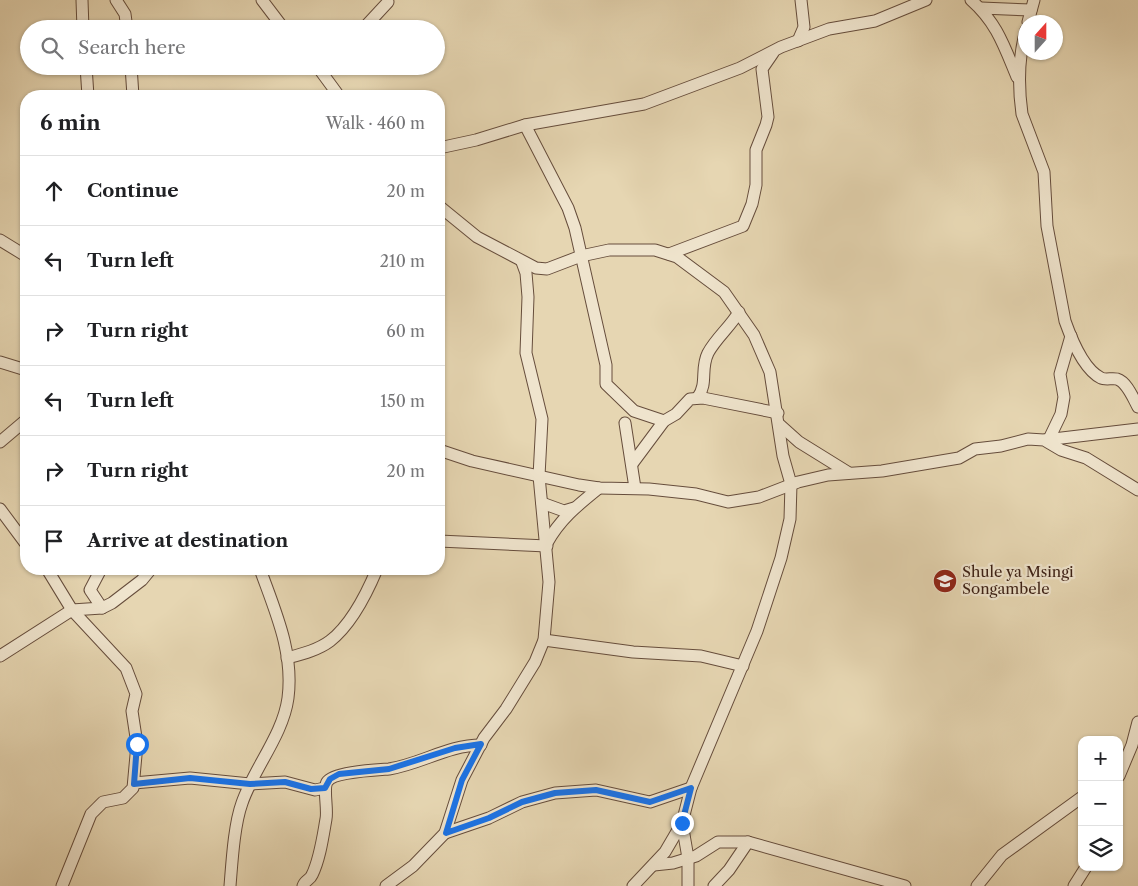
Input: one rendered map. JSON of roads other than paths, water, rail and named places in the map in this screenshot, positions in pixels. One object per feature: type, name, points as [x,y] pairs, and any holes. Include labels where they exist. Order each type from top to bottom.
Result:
[{"type":"street","points":[[82,0],[83,20]]},
{"type":"street","points":[[116,0],[125,14],[126,20]]},
{"type":"street","points":[[262,0],[277,20]]},
{"type":"street","points":[[798,41],[804,27],[801,0]]},
{"type":"street","points":[[445,147],[476,140],[525,125],[644,104],[740,68],[775,51],[829,29],[875,21],[926,0]]},
{"type":"street","points":[[971,0],[981,8],[996,28],[1017,78],[1022,114],[1044,172],[1047,226],[1063,312],[1071,336],[1088,366],[1101,378],[1118,379],[1125,385],[1138,407]]},
{"type":"street","points":[[371,20],[388,2]]},
{"type":"street","points":[[981,8],[1032,5]]},
{"type":"street","points":[[669,254],[743,226],[752,204],[756,185],[756,150],[768,117],[762,69],[775,51]]},
{"type":"street","points":[[1017,78],[1020,60]]},
{"type":"street","points":[[87,75],[88,90]]},
{"type":"street","points":[[132,75],[133,90]]},
{"type":"street","points":[[324,75],[335,90]]},
{"type":"street","points":[[525,125],[568,208],[606,366],[606,384],[634,410],[664,422]]},
{"type":"street","points":[[445,211],[477,237],[536,268],[547,269],[581,256],[609,250],[655,250],[669,254],[696,269],[724,292],[739,312],[765,359],[770,372],[779,419],[783,456],[791,484],[790,519],[781,558],[772,590],[744,666],[691,788],[682,823],[665,852],[633,886]]},
{"type":"street","points":[[0,240],[20,252]]},
{"type":"street","points":[[446,833],[462,780],[481,744],[535,662],[544,640],[549,591],[547,545],[539,476],[542,419],[526,353],[528,302],[526,273],[522,262]]},
{"type":"street","points":[[698,397],[704,387],[703,370],[709,353],[739,312]]},
{"type":"street","points":[[1047,439],[1062,414],[1064,397],[1060,374],[1071,336]]},
{"type":"street","points":[[0,362],[20,368]]},
{"type":"street","points":[[632,464],[664,422],[676,414],[690,400],[698,397],[779,419],[799,442],[849,473]]},
{"type":"street","points":[[625,423],[635,488]]},
{"type":"street","points":[[0,442],[20,425]]},
{"type":"street","points":[[445,453],[539,476],[599,488],[635,488],[696,494],[728,502],[766,494],[791,484],[849,473],[882,471],[960,458],[976,449],[1001,446],[1022,439],[1047,439],[1138,429]]},
{"type":"street","points":[[1047,439],[1062,450],[1086,458],[1138,490]]},
{"type":"street","points":[[547,545],[554,530],[574,508],[599,488]]},
{"type":"street","points":[[542,503],[564,511],[574,508]]},
{"type":"street","points":[[0,509],[20,536]]},
{"type":"street","points":[[445,541],[547,545]]},
{"type":"street","points":[[51,575],[72,610],[114,654],[130,676],[136,694],[132,711],[137,744],[134,784],[126,796],[102,802],[91,814],[62,886]]},
{"type":"street","points":[[98,575],[90,590],[102,608]]},
{"type":"street","points":[[0,656],[72,610],[102,608],[135,585],[145,575]]},
{"type":"street","points":[[230,886],[236,824],[250,784],[283,719],[288,700],[287,658],[284,633],[262,575]]},
{"type":"street","points":[[287,658],[310,651],[332,640],[356,609],[370,587],[375,575]]},
{"type":"street","points":[[544,640],[633,652],[701,656],[744,666]]},
{"type":"street","points":[[1123,764],[1132,745],[1138,722]]},
{"type":"street","points":[[304,886],[304,882],[313,873],[326,822],[328,810],[325,788],[330,779],[339,774],[389,769],[455,748],[481,744]]},
{"type":"street","points":[[134,784],[190,778],[250,784],[285,782],[311,789],[325,788]]},
{"type":"street","points":[[386,886],[412,866],[446,833],[489,818],[522,802],[555,793],[596,790],[650,802],[691,788]]},
{"type":"street","points":[[977,886],[1002,855],[1078,800]]},
{"type":"street","points":[[682,823],[688,858],[688,886]]},
{"type":"street","points":[[654,865],[688,858],[718,842],[748,842],[905,886]]},
{"type":"street","points":[[714,886],[729,870],[748,842]]},
{"type":"street","points":[[1074,886],[1083,871]]},
{"type":"place","name":"Shule ya Msingi Songambele","points":[[945,581]]}]
